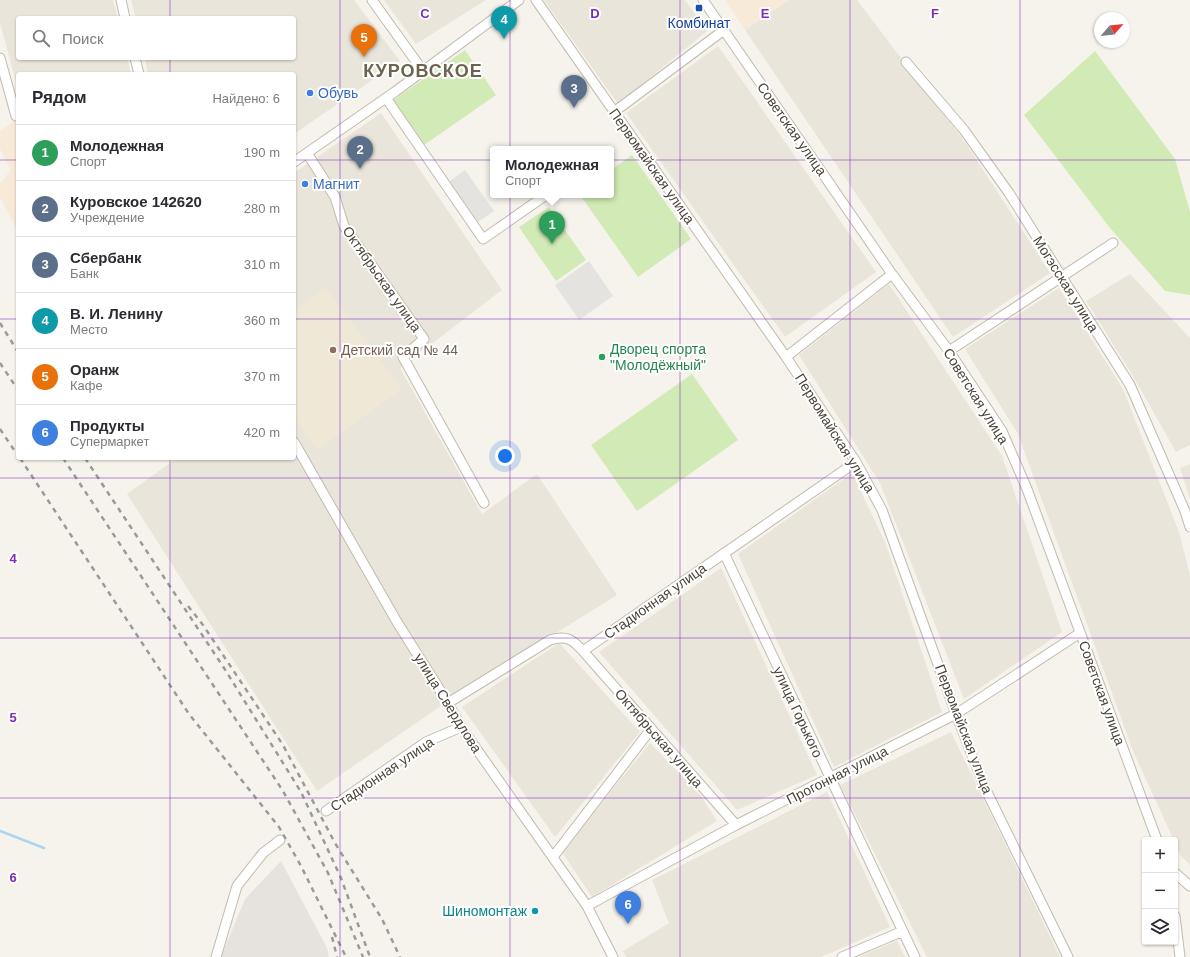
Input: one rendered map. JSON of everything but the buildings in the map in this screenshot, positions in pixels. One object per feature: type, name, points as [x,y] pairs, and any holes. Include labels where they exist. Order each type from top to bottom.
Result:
[{"type":"street","points":[[121,0],[125,16]]},
{"type":"street","points":[[372,0],[423,71]]},
{"type":"street","points":[[296,161],[386,98],[519,0]]},
{"type":"street","name":"Первомайская улица","points":[[536,0],[786,357],[856,462],[882,510],[956,714],[985,788],[1068,957]]},
{"type":"street","name":"Советская улица","points":[[703,0],[892,274],[949,351],[1002,431],[1027,489],[1156,837]]},
{"type":"street","points":[[614,112],[724,30]]},
{"type":"street","points":[[0,58],[16,116]]},
{"type":"street","points":[[136,60],[138,72]]},
{"type":"street","name":"Могэсская улица","points":[[906,62],[964,130],[1009,193],[1130,385],[1185,511],[1190,527]]},
{"type":"street","points":[[386,98],[483,239],[542,198]]},
{"type":"street","name":"Октябрьская улица","points":[[307,153],[335,197],[344,226],[424,339],[403,357],[484,503]]},
{"type":"street","points":[[949,351],[1113,243]]},
{"type":"street","points":[[786,357],[892,274]]},
{"type":"street","name":"улица Свердлова","points":[[296,445],[397,622],[448,703],[461,727],[587,906],[613,957]]},
{"type":"street","name":"Стадионная улица","points":[[583,651],[856,462]]},
{"type":"street","name":"улица Горького","points":[[724,553],[915,957]]},
{"type":"street","name":"Прогонная улица","points":[[587,906],[736,826],[956,714],[1080,632]]},
{"type":"street","points":[[448,703],[550,640],[559,638],[573,640],[583,651]]},
{"type":"street","name":"Октябрьская улица","points":[[583,651],[736,826]]},
{"type":"street","name":"Стадионная улица","points":[[326,811],[426,742],[461,727]]},
{"type":"street","points":[[552,857],[651,729]]},
{"type":"street","points":[[216,957],[237,886],[263,853],[280,840]]},
{"type":"street","points":[[1178,876],[1190,886]]},
{"type":"street","points":[[842,957],[903,931]]},
{"type":"street","points":[[1178,941],[1180,957]]},
{"type":"shaded area","points":[[0,0],[113,0],[117,16],[16,16],[16,60],[128,60],[130,72],[16,72],[16,82],[0,23]]},
{"type":"shaded area","points":[[131,0],[354,0],[400,61],[296,133],[296,72],[148,72],[145,60],[296,60],[296,16],[135,16]]},
{"type":"shaded area","points":[[384,0],[486,0],[416,44]]},
{"type":"shaded area","points":[[544,0],[685,0],[707,31],[618,104]]},
{"type":"shaded area","points":[[725,0],[789,0],[745,30]]},
{"type":"shaded area","points":[[789,0],[857,0],[967,145],[1050,273],[953,337],[745,30]]},
{"type":"shaded area","points":[[718,46],[876,272],[785,337],[626,113]]},
{"type":"shaded area","points":[[381,113],[502,290],[400,368],[482,514],[537,474],[617,595],[454,697],[317,791],[127,494],[174,460],[296,460],[296,172]]},
{"type":"shaded area","points":[[15,121],[16,227],[0,198],[0,183],[11,170],[0,149],[0,131]]},
{"type":"shaded area","points":[[465,170],[494,211],[478,222],[449,182]]},
{"type":"shaded area","points":[[589,261],[613,296],[579,320],[555,285]]},
{"type":"shaded area","points":[[1130,274],[1190,338],[1190,445],[1176,452],[1133,376],[1086,301]]},
{"type":"shaded area","points":[[889,284],[1002,456],[1062,632],[964,699],[880,483],[799,355]]},
{"type":"shaded area","name":"Детский сад № 44","points":[[326,288],[402,389],[317,450],[296,421],[296,310]]},
{"type":"shaded area","points":[[1059,288],[1123,389],[1179,532],[1190,575],[1190,865],[1181,856],[1178,849],[1178,837],[1172,837],[1133,751],[1018,434],[965,349]]},
{"type":"shaded area","points":[[1190,464],[1190,499],[1180,468]]},
{"type":"shaded area","points":[[852,473],[885,542],[942,712],[834,767],[738,554]]},
{"type":"shaded area","points":[[721,568],[817,775],[737,810],[599,652]]},
{"type":"shaded area","points":[[559,643],[640,732],[555,837],[462,707]]},
{"type":"shaded area","points":[[951,732],[1060,957],[927,957],[840,785]]},
{"type":"shaded area","points":[[650,743],[701,796],[717,821],[592,897],[562,852]]},
{"type":"shaded area","points":[[827,792],[890,927],[821,957],[626,957],[623,951],[669,923],[652,880]]},
{"type":"shaded area","points":[[281,861],[327,948],[329,957],[221,957],[245,899]]},
{"type":"shaded area","points":[[897,941],[905,957],[858,957]]},
{"type":"green space","points":[[465,50],[496,95],[424,145],[391,102]]},
{"type":"green space","points":[[1095,51],[1175,159],[1190,212],[1190,295],[1165,291],[1110,228],[1024,115]]},
{"type":"green space","points":[[632,155],[691,239],[638,277],[582,198],[614,198],[614,168]]},
{"type":"green space","points":[[549,207],[586,260],[556,281],[519,227]]},
{"type":"green space","points":[[692,374],[738,440],[637,511],[591,445]]},
{"type":"waterway","points":[[0,831],[44,848]]},
{"type":"railway","points":[[0,323],[16,349]]},
{"type":"railway","points":[[0,363],[16,387]]},
{"type":"railway","points":[[0,429],[16,453]]},
{"type":"railway","points":[[21,460],[189,714],[279,827],[301,866],[346,957]]},
{"type":"railway","points":[[64,460],[283,791],[328,873],[363,957]]},
{"type":"railway","points":[[86,460],[224,668],[301,792],[341,878],[370,957]]},
{"type":"railway","points":[[188,606],[203,625],[283,745],[335,843],[382,919],[400,957]]},
{"type":"railway","points":[[332,937],[337,957]]},
{"type":"place","name":"Комбинат","points":[[699,8]]},
{"type":"place","name":"В. И. Ленину","points":[[504,39]]},
{"type":"place","name":"Оранж","points":[[364,57]]},
{"type":"place","name":"Обувь","points":[[310,93]]},
{"type":"place","name":"Сбербанк","points":[[574,108]]},
{"type":"place","name":"Куровское 142620","points":[[360,169]]},
{"type":"place","name":"Магнит","points":[[305,184]]},
{"type":"place","name":"Молодежная","points":[[552,244]]},
{"type":"place","name":"Детский сад № 44","points":[[333,350]]},
{"type":"place","name":"Дворец спорта \"Молодёжный\"","points":[[602,357]]},
{"type":"place","name":"Шиномонтаж","points":[[535,911]]},
{"type":"place","name":"Продукты","points":[[628,924]]},
{"type":"district","name":"КУРОВСКОЕ","points":[[423,71]]}]
